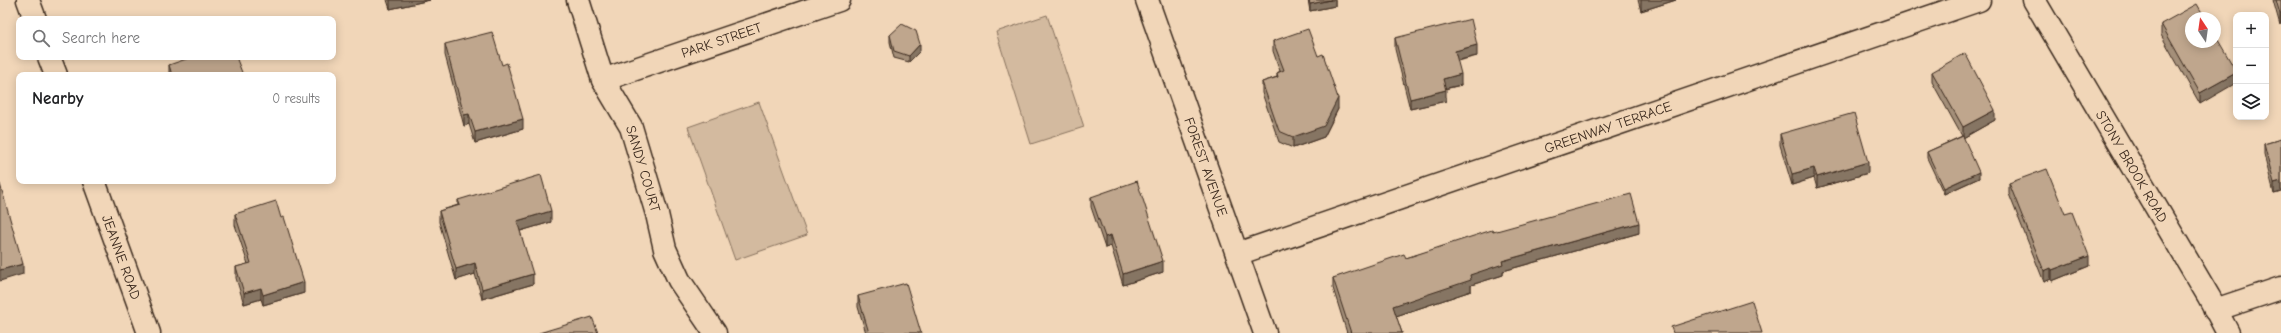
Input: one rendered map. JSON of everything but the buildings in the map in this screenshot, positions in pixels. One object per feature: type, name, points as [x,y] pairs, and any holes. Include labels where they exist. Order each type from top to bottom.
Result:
[{"type":"street","points":[[28,0],[34,16]]},
{"type":"street","name":"SANDY COURT","points":[[578,0],[603,80],[631,128],[657,214],[665,249],[676,274],[715,333]]},
{"type":"street","name":"PARK STREET","points":[[603,80],[839,0]]},
{"type":"street","name":"FOREST AVENUE","points":[[1147,0],[1265,333]]},
{"type":"street","name":"GREENWAY TERRACE","points":[[1237,254],[1979,0]]},
{"type":"street","name":"STONY BROOK ROAD","points":[[2034,0],[2196,275],[2228,333]]},
{"type":"street","points":[[50,60],[55,72]]},
{"type":"street","name":"JEANNE ROAD","points":[[95,184],[149,333]]},
{"type":"street","points":[[2215,310],[2281,288]]},
{"type":"shaded area","points":[[1047,15],[1084,127],[1031,144],[996,32]]},
{"type":"shaded area","points":[[759,102],[807,235],[735,260],[688,127]]}]
